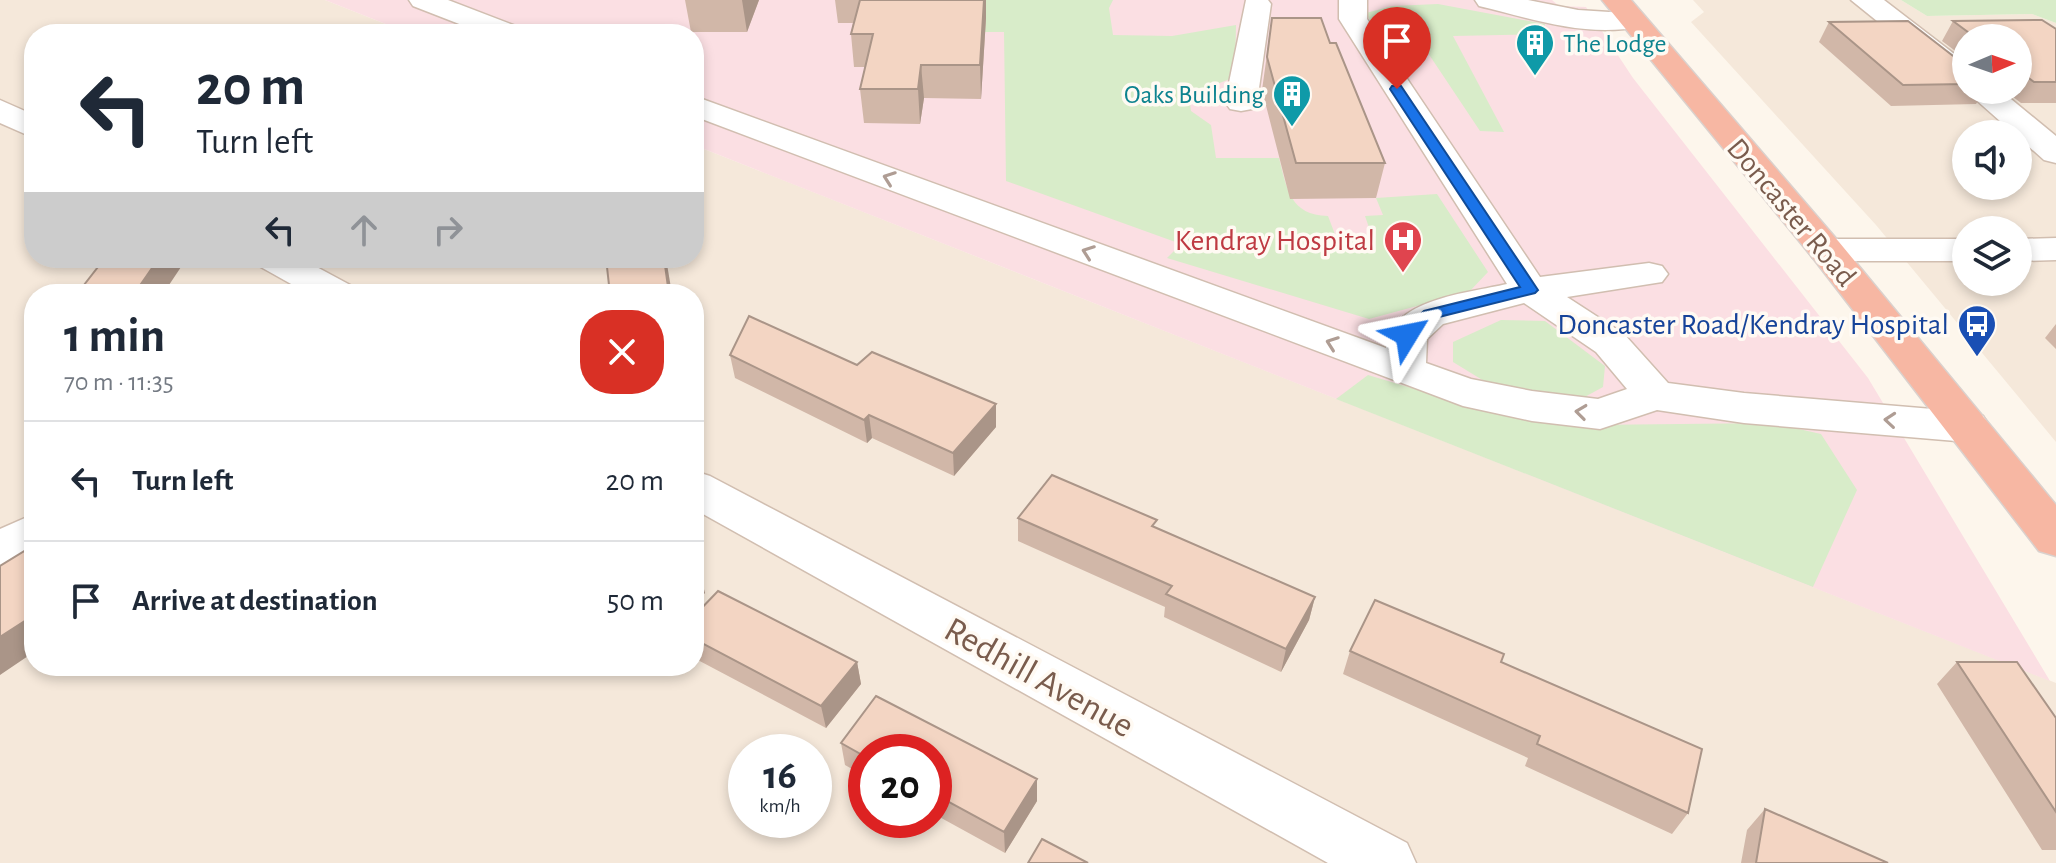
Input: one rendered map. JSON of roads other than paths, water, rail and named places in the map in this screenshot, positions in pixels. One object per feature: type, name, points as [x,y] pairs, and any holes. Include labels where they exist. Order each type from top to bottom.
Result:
[{"type":"highway","name":"Doncaster Road","points":[[1623,10],[1826,250],[2056,538]]},
{"type":"street","points":[[423,0],[485,24]]},
{"type":"street","points":[[1353,0],[1353,19],[1530,290],[1610,343],[1655,395]]},
{"type":"street","points":[[1865,0],[1911,32],[1952,66]]},
{"type":"street","points":[[1501,1],[1578,19],[1623,10]]},
{"type":"street","points":[[1241,102],[1254,3]]},
{"type":"street","points":[[1998,104],[2056,153]]},
{"type":"street","points":[[704,109],[1463,392],[1532,406],[1600,414],[1655,395],[1744,408],[1968,427]]},
{"type":"street","points":[[0,110],[24,123]]},
{"type":"street","points":[[2032,250],[2056,249]]},
{"type":"street","points":[[1826,250],[1952,250]]},
{"type":"street","points":[[290,268],[320,284]]},
{"type":"street","points":[[1405,370],[1407,335],[1429,315],[1530,290],[1649,274]]},
{"type":"street","name":"Redhill Avenue","points":[[704,493],[1386,863]]},
{"type":"street","points":[[0,552],[24,538]]},
{"type":"place","name":"The Lodge","points":[[1535,77]]},
{"type":"place","name":"Oaks Building","points":[[1292,128]]},
{"type":"place","name":"Kendray Hospital","points":[[1403,274]]},
{"type":"place","name":"Doncaster Road/Kendray Hospital","points":[[1977,358]]}]
